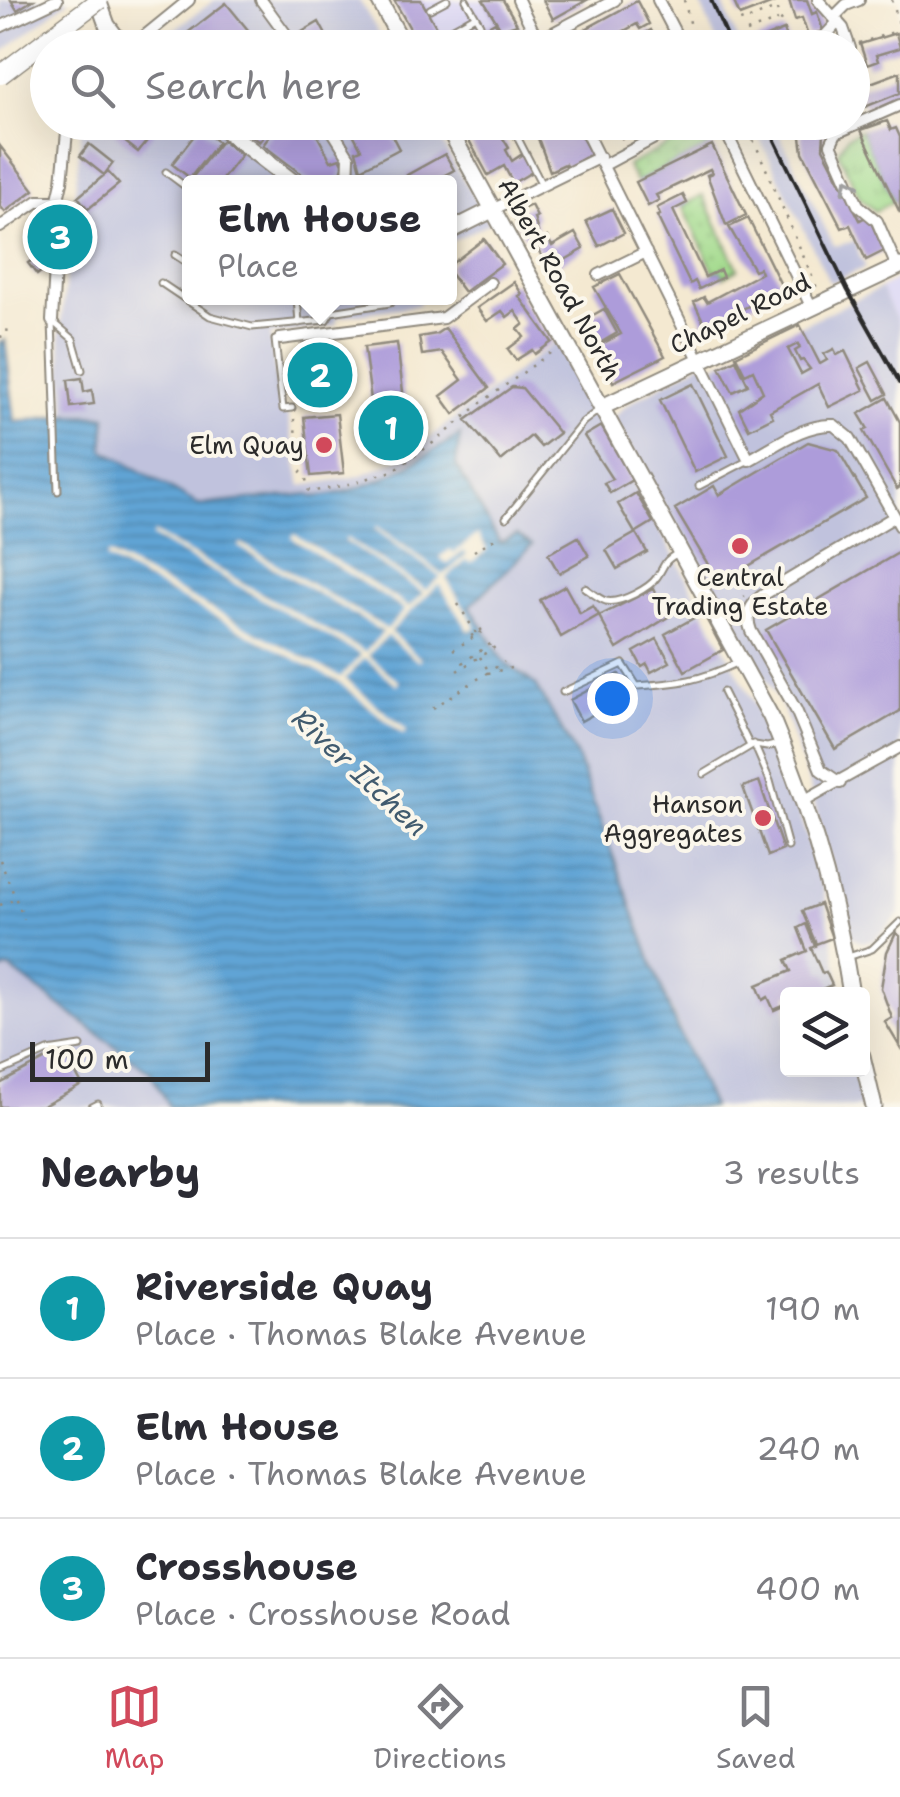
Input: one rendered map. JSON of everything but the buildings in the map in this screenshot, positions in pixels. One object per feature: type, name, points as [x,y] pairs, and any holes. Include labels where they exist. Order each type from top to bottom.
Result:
[{"type":"main road","points":[[59,30],[99,0],[104,18],[113,30]]},
{"type":"main road","points":[[379,0],[395,30]]},
{"type":"main road","points":[[0,75],[30,52]]},
{"type":"main road","points":[[234,140],[271,175]]},
{"type":"main road","name":"Albert Road North","points":[[455,140],[741,660],[782,743],[819,846],[850,987]]},
{"type":"main road","points":[[457,228],[492,210]]},
{"type":"main road","name":"Chapel Road","points":[[602,407],[898,267]]},
{"type":"main road","points":[[867,1077],[874,1107]]},
{"type":"street","points":[[0,27],[55,0]]},
{"type":"street","points":[[150,30],[189,0]]},
{"type":"street","points":[[261,0],[283,30]]},
{"type":"street","points":[[518,0],[533,30]]},
{"type":"street","points":[[564,30],[615,0]]},
{"type":"street","points":[[658,0],[674,30]]},
{"type":"street","points":[[818,0],[841,30]]},
{"type":"street","points":[[829,30],[846,6],[859,0]]},
{"type":"street","points":[[870,118],[900,105]]},
{"type":"street","points":[[52,322],[54,267],[50,233],[66,140]]},
{"type":"street","points":[[338,140],[349,158],[348,175]]},
{"type":"street","points":[[591,140],[749,460],[799,433],[834,425],[850,438],[897,522],[755,600],[748,616],[751,630],[796,710],[822,770],[840,783]]},
{"type":"street","points":[[492,210],[646,140]]},
{"type":"street","points":[[731,140],[817,303]]},
{"type":"street","points":[[833,140],[831,144],[858,205],[877,222],[898,267]]},
{"type":"street","points":[[0,227],[38,201],[58,201]]},
{"type":"street","points":[[599,274],[646,252]]},
{"type":"street","points":[[280,339],[443,318],[490,283]]},
{"type":"street","points":[[453,305],[456,309]]},
{"type":"street","points":[[805,800],[900,747]]},
{"type":"lane","points":[[430,9],[447,0]]},
{"type":"lane","points":[[466,0],[480,24]]},
{"type":"lane","points":[[451,30],[475,16]]},
{"type":"lane","points":[[519,140],[542,185]]},
{"type":"lane","points":[[166,172],[182,184]]},
{"type":"lane","points":[[58,201],[69,204],[79,214]]},
{"type":"lane","points":[[176,256],[182,260]]},
{"type":"lane","points":[[161,283],[182,297]]},
{"type":"lane","points":[[194,305],[210,316],[252,327],[326,320],[331,312],[377,305]]},
{"type":"lane","points":[[298,305],[300,323]]},
{"type":"lane","points":[[52,322],[73,339],[82,370]]},
{"type":"lane","points":[[52,322],[58,490]]},
{"type":"lane","points":[[280,339],[275,340],[283,409],[292,408]]},
{"type":"lane","points":[[506,518],[582,422],[602,407]]},
{"type":"lane","points":[[699,486],[749,460]]},
{"type":"lane","points":[[585,588],[611,602],[620,599],[655,580],[664,561],[680,552]]},
{"type":"lane","points":[[563,692],[623,664],[638,686],[695,681],[741,660]]},
{"type":"lane","points":[[723,692],[749,744],[767,747],[782,743]]},
{"type":"lane","points":[[704,774],[754,744]]},
{"type":"lane","points":[[754,744],[770,781],[788,847]]},
{"type":"lane","points":[[845,958],[872,949],[900,922]]},
{"type":"lane","points":[[0,1072],[48,1051],[81,1046]]},
{"type":"path","points":[[684,0],[692,30]]},
{"type":"path","points":[[733,0],[742,22],[776,8]]},
{"type":"path","points":[[773,0],[786,30]]},
{"type":"path","points":[[870,43],[900,29],[892,0]]},
{"type":"path","points":[[752,30],[780,18]]},
{"type":"path","points":[[753,140],[817,303]]},
{"type":"path","points":[[0,337],[6,334],[8,322]]},
{"type":"path","points":[[304,475],[309,492],[392,470],[566,342]]},
{"type":"path","points":[[474,551],[497,537]]},
{"type":"path","points":[[715,613],[746,595],[755,600]]},
{"type":"path","points":[[454,650],[484,629],[474,634],[458,604]]},
{"type":"path","points":[[457,671],[493,645],[462,662]]},
{"type":"path","points":[[480,657],[487,673]]},
{"type":"path","points":[[433,708],[504,662]]},
{"type":"path","points":[[487,673],[511,668]]},
{"type":"path","points":[[0,860],[24,919]]},
{"type":"path","points":[[0,906],[16,899]]},
{"type":"shaded area","points":[[0,0],[69,0],[30,30],[0,54]]},
{"type":"shaded area","points":[[215,0],[359,0],[377,30],[173,30]]},
{"type":"shaded area","points":[[392,0],[506,0],[522,30],[410,30]]},
{"type":"shaded area","points":[[699,0],[721,0],[734,30],[712,30]]},
{"type":"shaded area","points":[[80,140],[440,140],[489,223],[457,239],[457,175],[182,175],[182,305],[419,305],[337,317],[336,325],[270,335],[281,414],[287,413],[301,486],[360,476],[403,457],[557,341],[756,706],[789,782],[824,891],[841,987],[780,987],[780,1077],[857,1077],[866,1107],[712,1107],[536,685],[504,662],[470,605],[517,535],[501,544],[456,465],[459,436],[389,477],[328,496],[311,498],[310,494],[199,505],[103,449],[105,416],[66,415],[60,334]]},
{"type":"shaded area","points":[[760,140],[782,140],[834,246],[856,241],[866,267],[830,283]]},
{"type":"shaded area","points":[[900,277],[900,327],[881,288]]},
{"type":"shaded area","name":"Central Trading Estate","points":[[881,288],[900,327],[900,914],[874,941],[860,942],[849,934],[809,784],[783,708],[613,418],[628,404],[705,361],[709,368]]},
{"type":"shaded area","points":[[9,968],[150,1072],[170,1107],[0,1107],[0,971]]},
{"type":"green space","points":[[678,140],[710,140],[712,145],[636,182],[627,166]]},
{"type":"green space","points":[[845,140],[866,140],[894,201],[875,211],[860,198],[838,152]]},
{"type":"green space","points":[[703,195],[738,269],[723,277],[720,270],[714,272],[682,206]]},
{"type":"water","name":"River Itchen","points":[[5,340],[15,422],[66,415],[106,416],[103,449],[199,505],[310,494],[312,497],[352,490],[389,475],[460,435],[456,465],[500,543],[517,535],[532,545],[470,606],[504,662],[536,685],[576,755],[671,1014],[712,1107],[170,1107],[150,1072],[9,968],[0,971],[0,342]]},
{"type":"pier","points":[[377,526],[443,575],[467,555],[464,551],[448,564],[439,557],[451,549],[454,553],[478,534],[487,550],[471,563],[467,560],[446,578],[476,627],[469,631],[439,584],[390,632],[421,659],[419,662],[387,636],[368,655],[400,682],[397,685],[365,658],[345,679],[407,730],[403,734],[337,681],[106,559],[108,554],[341,677],[361,655],[152,537],[154,533],[365,652],[383,632],[239,547],[241,543],[387,629],[405,610],[292,538],[294,534],[409,607],[423,593],[345,541],[346,538],[426,590],[441,577],[375,529]]},
{"type":"railway","points":[[711,0],[724,30]]},
{"type":"railway","points":[[775,140],[847,289],[900,383]]},
{"type":"place","name":"Crosshouse","points":[[60,237]]},
{"type":"place","name":"Elm House","points":[[320,375]]},
{"type":"place","name":"Riverside Quay","points":[[391,428]]},
{"type":"place","name":"Elm Quay","points":[[324,445]]},
{"type":"place","name":"Central Trading Estate","points":[[740,546]]},
{"type":"place","name":"Hanson Aggregates","points":[[763,818]]}]
